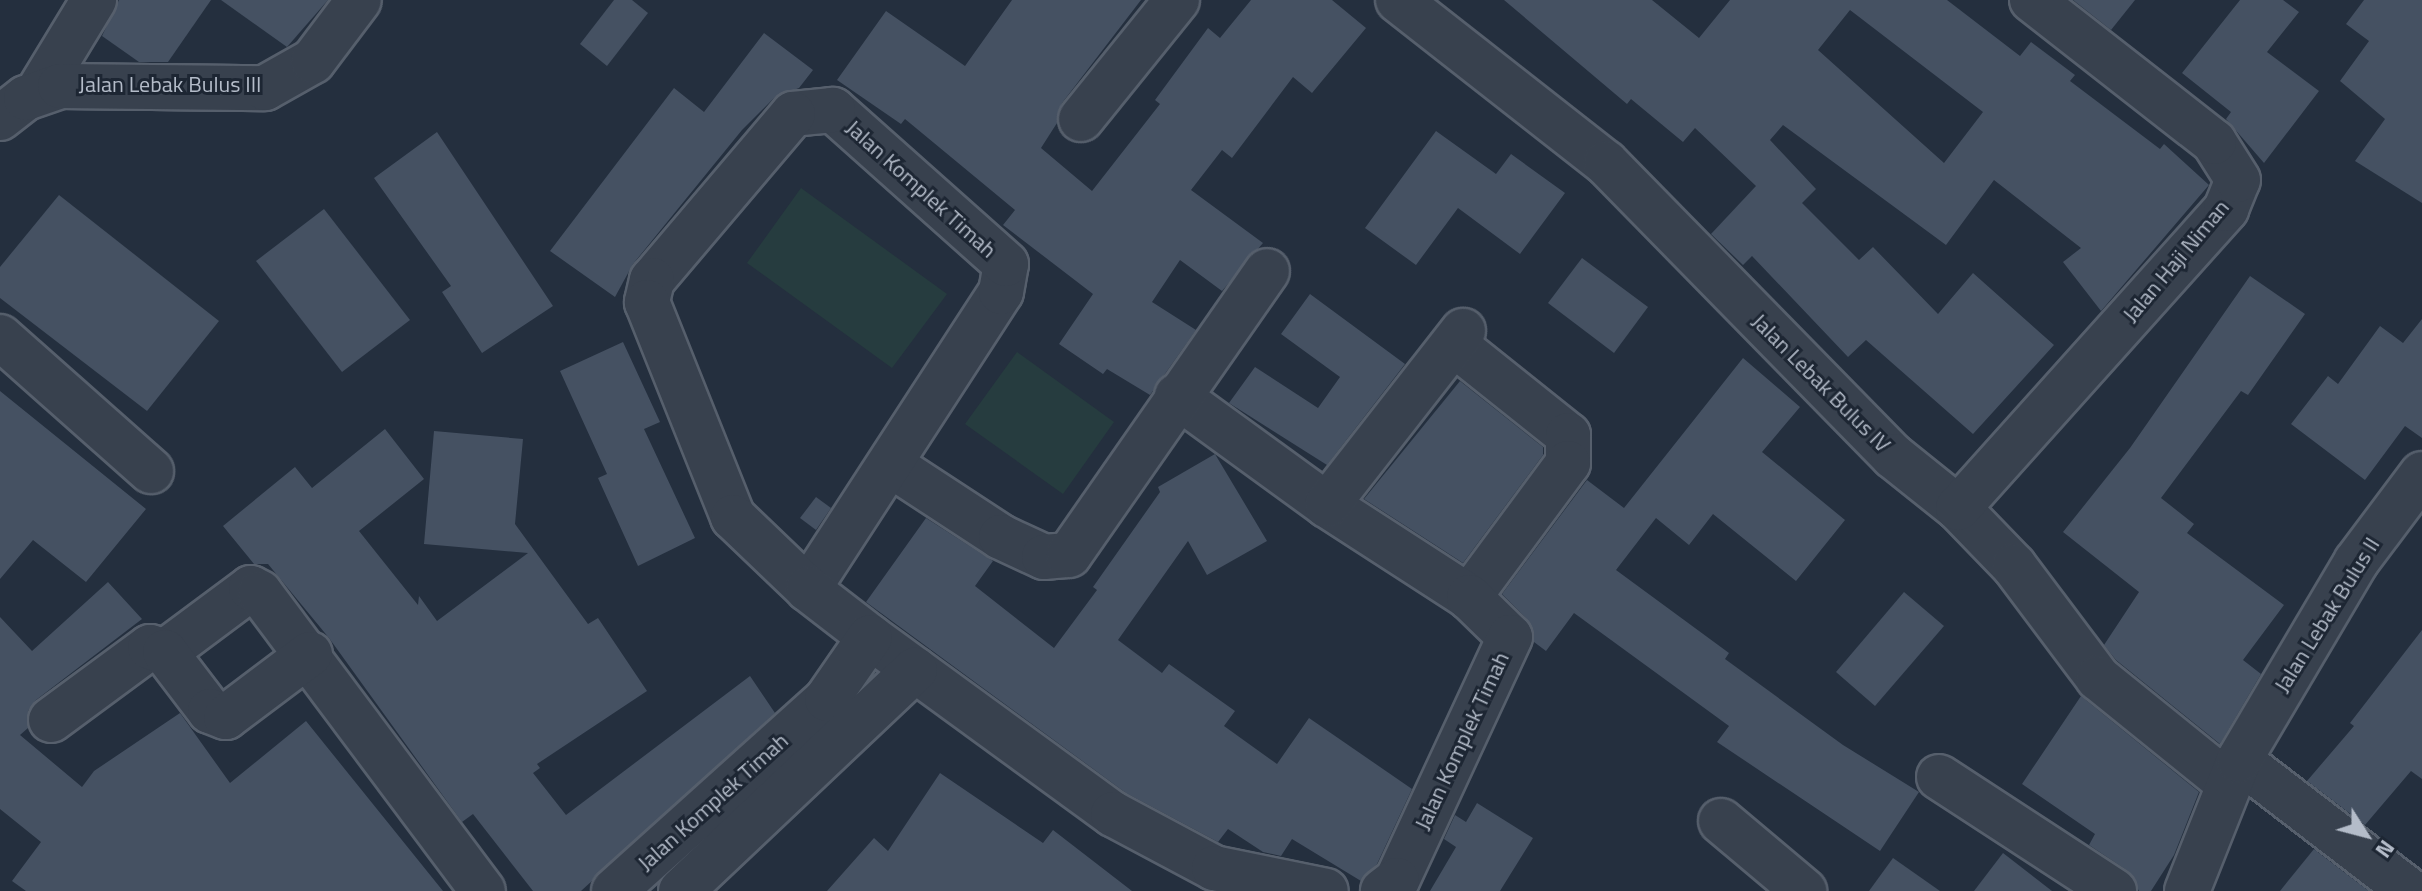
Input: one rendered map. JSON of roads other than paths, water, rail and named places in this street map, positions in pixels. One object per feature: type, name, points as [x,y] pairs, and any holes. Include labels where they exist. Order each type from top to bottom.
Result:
[{"type":"street","points":[[12,104],[94,0]]},
{"type":"street","name":"Jalan Lebak Bulus III","points":[[12,104],[60,86],[265,88],[313,61],[359,0]]},
{"type":"street","points":[[1081,119],[1177,0]]},
{"type":"street","name":"Jalan Lebak Bulus IV","points":[[1398,0],[1606,163],[1893,456],[1958,508],[2014,566],[2098,678],[2233,771]]},
{"type":"street","name":"Jalan Haji Niman","points":[[1958,508],[2226,209],[2238,180],[2214,142],[2032,0]]},
{"type":"street","name":"Jalan Komplek Timah","points":[[808,589],[1001,292],[1006,264],[833,110],[793,114],[652,280],[647,302],[733,517],[808,589],[1113,814],[1214,868],[1326,891]]},
{"type":"street","points":[[891,465],[1001,537],[1044,557],[1069,555],[1267,271]]},
{"type":"street","points":[[0,337],[151,471]]},
{"type":"street","points":[[1327,505],[1458,338],[1568,435],[1568,463],[1469,597]]},
{"type":"street","name":"Jalan Komplek Timah","points":[[1177,396],[1327,505],[1469,597],[1510,637],[1397,880],[1383,891]]},
{"type":"street","name":"Jalan Lebak Bulus II","points":[[2187,891],[2233,771],[2356,562],[2422,474]]},
{"type":"street","points":[[165,652],[251,588],[310,654],[483,891]]},
{"type":"street","name":"Jalan Komplek Timah","points":[[681,891],[841,712],[870,637]]},
{"type":"street","points":[[51,720],[146,649],[165,652],[210,711],[226,717],[310,654]]},
{"type":"street","name":"Jalan Komplek Timah","points":[[614,891],[841,712],[915,670]]},
{"type":"street","points":[[2233,771],[2410,891]]},
{"type":"street","points":[[1939,777],[2114,891]]},
{"type":"street","points":[[1721,821],[1804,891]]}]
